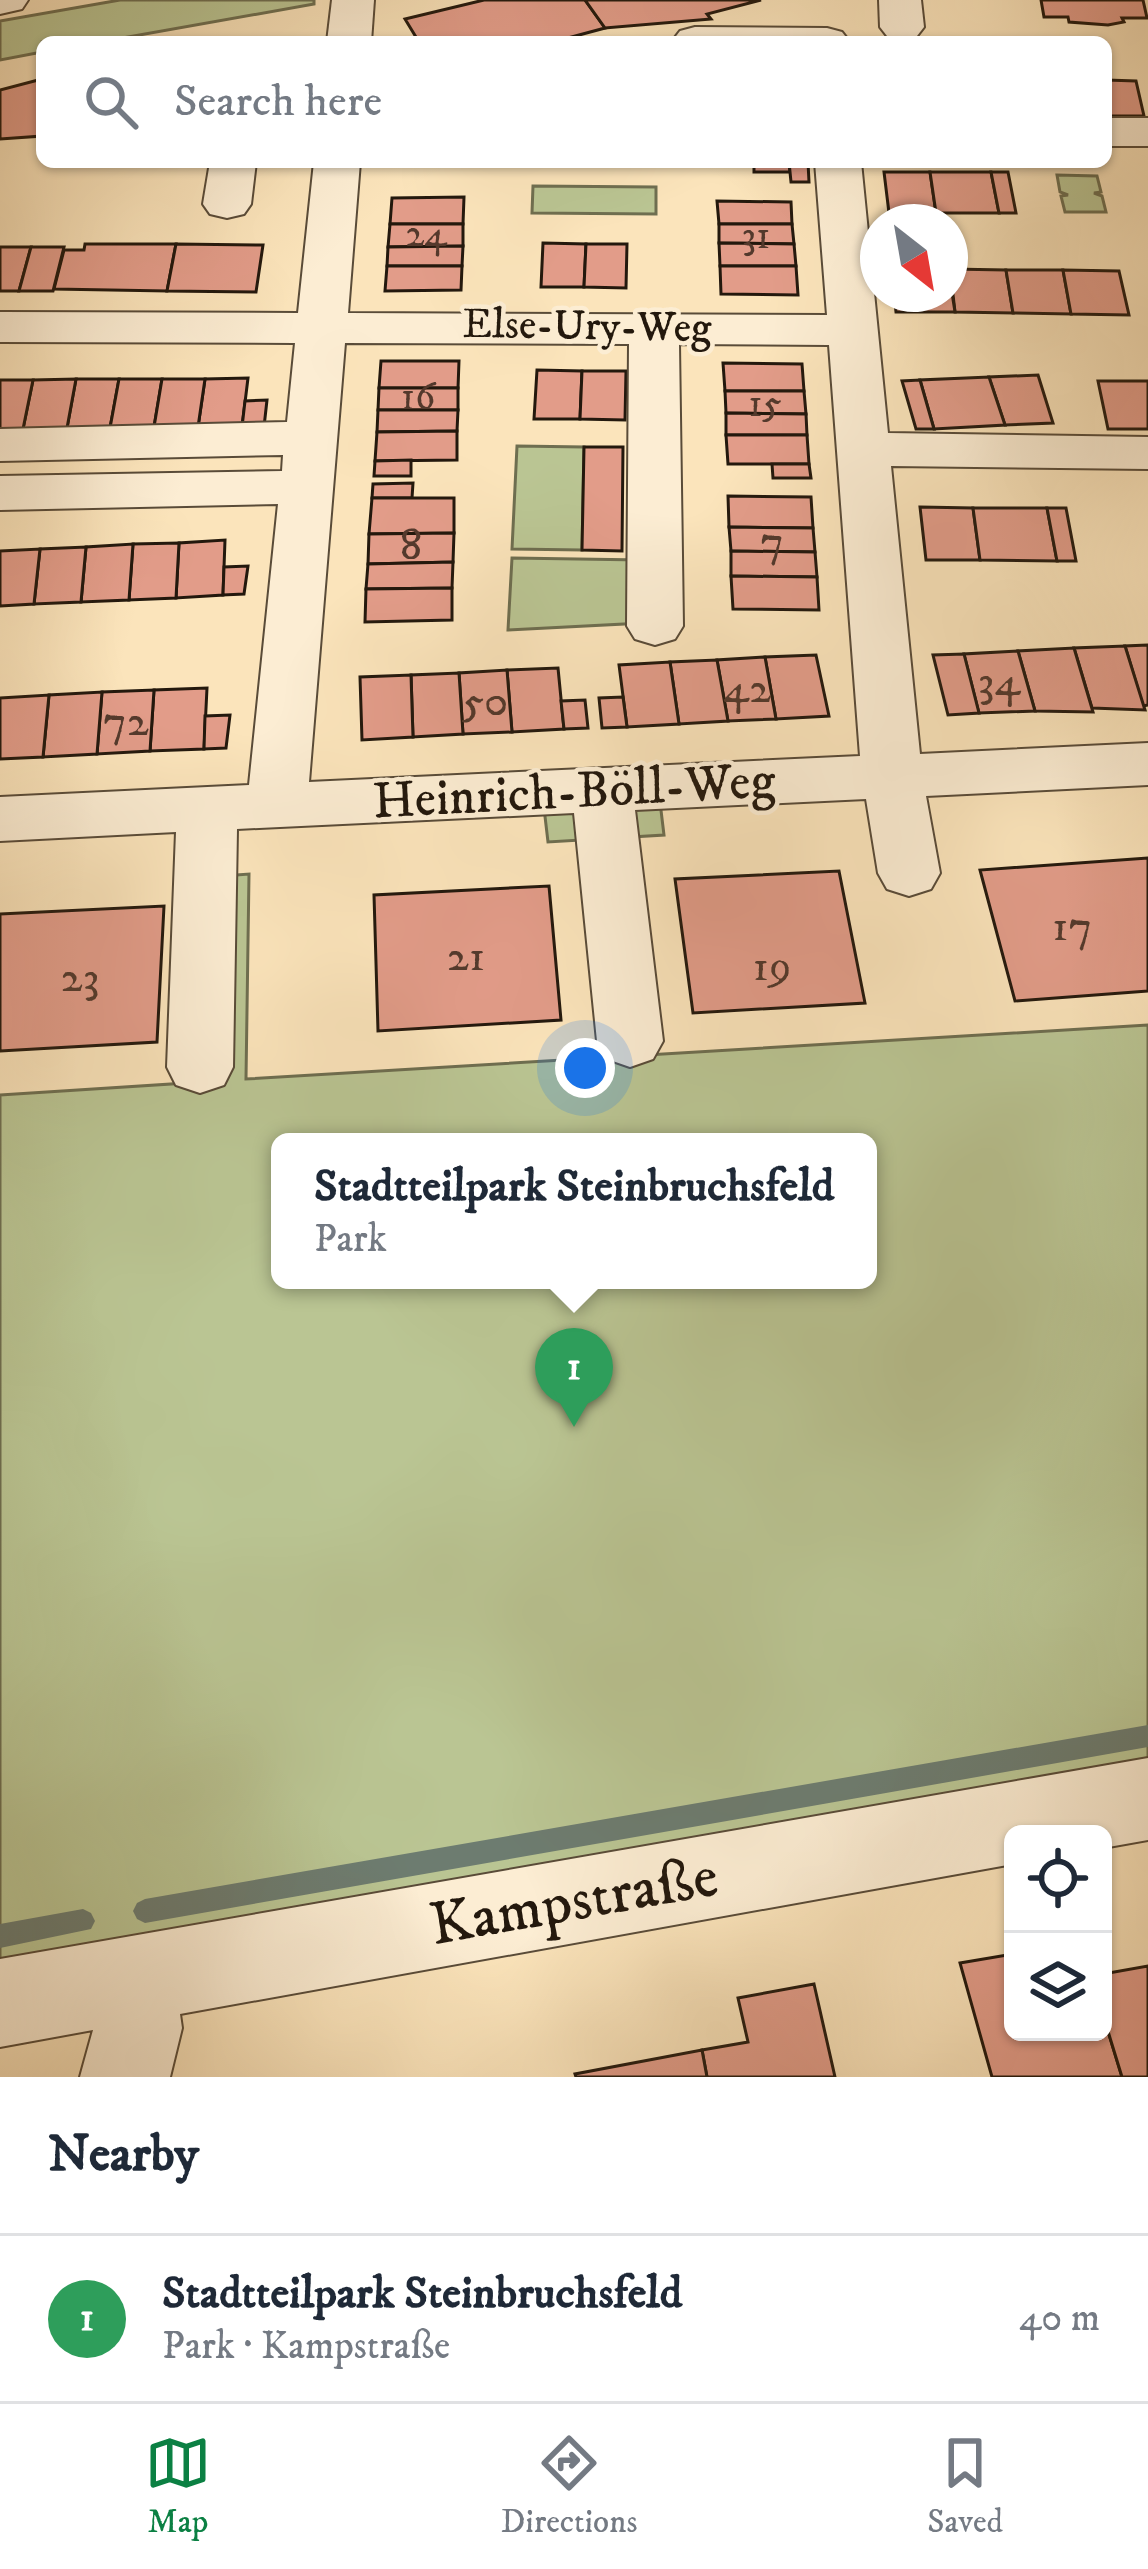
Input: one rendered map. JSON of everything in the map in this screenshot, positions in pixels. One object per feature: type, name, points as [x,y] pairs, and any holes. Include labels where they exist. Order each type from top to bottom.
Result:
[{"type":"street","points":[[350,36],[353,0]]},
{"type":"street","points":[[824,0],[827,36]]},
{"type":"street","points":[[1112,132],[1148,132]]},
{"type":"street","points":[[277,806],[337,168]]},
{"type":"street","points":[[838,168],[892,776],[908,873]]},
{"type":"street","name":"Else-Ury-Weg","points":[[0,327],[852,330]]},
{"type":"street","points":[[654,328],[655,626]]},
{"type":"street","points":[[0,445],[309,462]]},
{"type":"street","points":[[863,449],[1148,453]]},
{"type":"street","points":[[0,493],[309,462]]},
{"type":"street","name":"Heinrich-Böll-Weg","points":[[0,819],[1148,764]]},
{"type":"street","points":[[602,790],[630,1041]]},
{"type":"street","points":[[200,1067],[207,809]]},
{"type":"street","name":"Kampstraße","points":[[0,2003],[1148,1799]]},
{"type":"street","points":[[125,2077],[138,2028],[131,1981]]},
{"type":"green space","points":[[120,0],[314,0],[314,4],[134,36],[36,36],[36,53],[0,60],[0,21]]},
{"type":"green space","points":[[1057,175],[1097,176],[1101,192],[1094,193],[1102,196],[1106,212],[1065,212],[1061,196],[1068,195],[1060,192]]},
{"type":"green space","points":[[533,186],[656,187],[656,214],[532,213]]},
{"type":"green space","points":[[517,446],[584,447],[582,550],[512,549]]},
{"type":"green space","points":[[512,558],[642,560],[643,623],[508,630]]},
{"type":"green space","points":[[660,802],[664,835],[548,842],[544,808]]},
{"type":"green space","points":[[249,874],[246,1079],[1148,1025],[1148,1760],[0,1967],[0,1095],[217,1081],[223,876]]},
{"type":"building","points":[[484,0],[585,0],[605,28],[575,36],[415,36],[405,19]]},
{"type":"building","points":[[585,0],[761,0],[707,14],[711,19],[605,28]]},
{"type":"building","points":[[1041,0],[1143,0],[1147,18],[1122,18],[1124,22],[1108,25],[1069,22],[1068,17],[1044,17]]},
{"type":"building","points":[[1112,80],[1136,81],[1144,116],[1112,116]]},
{"type":"building","points":[[36,81],[36,136],[0,139],[0,90]]},
{"type":"building","points":[[754,168],[790,168],[790,172],[754,172]]},
{"type":"building","points":[[790,168],[808,168],[809,182],[791,182]]},
{"type":"building","points":[[884,172],[930,172],[935,204],[888,204]]},
{"type":"building","points":[[930,172],[991,172],[999,213],[968,213],[968,204],[935,204]]},
{"type":"building","points":[[991,172],[1008,172],[1016,213],[999,213]]},
{"type":"building","points":[[464,197],[463,224],[390,224],[392,198]]},
{"type":"building","points":[[717,201],[791,202],[792,224],[719,224]]},
{"type":"building","points":[[390,224],[463,224],[463,246],[388,247]]},
{"type":"building","points":[[719,224],[792,224],[794,244],[719,243]]},
{"type":"building","points":[[543,243],[586,244],[584,287],[541,287]]},
{"type":"building","points":[[719,243],[794,244],[796,266],[720,266]]},
{"type":"building","points":[[85,244],[176,244],[167,291],[54,289],[64,250],[84,250]]},
{"type":"building","points":[[176,244],[263,245],[256,292],[167,291]]},
{"type":"building","points":[[586,244],[627,244],[626,288],[584,287]]},
{"type":"building","points":[[463,246],[462,266],[387,266],[388,247]]},
{"type":"building","points":[[0,247],[31,247],[19,291],[0,291]]},
{"type":"building","points":[[31,247],[64,247],[53,291],[19,291]]},
{"type":"building","points":[[387,266],[462,266],[461,290],[385,291]]},
{"type":"building","points":[[720,266],[796,266],[798,295],[721,294]]},
{"type":"building","points":[[968,269],[1006,270],[1013,313],[955,312],[968,312]]},
{"type":"building","points":[[1006,270],[1063,270],[1071,314],[1013,313]]},
{"type":"building","points":[[1063,270],[1119,271],[1129,315],[1071,314]]},
{"type":"building","points":[[381,361],[459,361],[458,388],[379,388]]},
{"type":"building","points":[[723,363],[802,364],[804,391],[725,391]]},
{"type":"building","points":[[537,370],[582,371],[580,419],[534,419]]},
{"type":"building","points":[[582,371],[626,371],[625,420],[580,419]]},
{"type":"building","points":[[1038,375],[1053,423],[1005,425],[989,377]]},
{"type":"building","points":[[989,377],[1005,425],[934,429],[920,380]]},
{"type":"building","points":[[248,378],[242,427],[198,427],[205,379]]},
{"type":"building","points":[[76,379],[119,379],[110,428],[67,428]]},
{"type":"building","points":[[76,379],[67,428],[23,429],[33,380]]},
{"type":"building","points":[[119,379],[162,379],[154,427],[110,428]]},
{"type":"building","points":[[162,379],[205,379],[198,427],[154,427]]},
{"type":"building","points":[[0,380],[33,380],[23,429],[0,429]]},
{"type":"building","points":[[920,380],[934,429],[916,429],[902,381]]},
{"type":"building","points":[[1098,381],[1148,381],[1148,429],[1108,429]]},
{"type":"building","points":[[379,388],[458,388],[458,410],[378,410]]},
{"type":"building","points":[[725,391],[804,391],[806,414],[726,413]]},
{"type":"building","points":[[267,400],[264,427],[242,427],[245,401]]},
{"type":"building","points":[[378,410],[458,410],[457,431],[377,432]]},
{"type":"building","points":[[726,413],[806,414],[807,435],[726,435]]},
{"type":"building","points":[[457,431],[457,460],[375,461],[377,432]]},
{"type":"building","points":[[726,435],[807,435],[809,464],[728,464]]},
{"type":"building","points":[[584,447],[623,447],[622,551],[582,550]]},
{"type":"building","points":[[411,460],[411,476],[374,476],[375,461]]},
{"type":"building","points":[[772,464],[809,464],[811,478],[773,478]]},
{"type":"building","points":[[413,483],[412,498],[372,498],[373,484]]},
{"type":"building","points":[[728,496],[811,497],[813,528],[729,527]]},
{"type":"building","points":[[372,498],[454,498],[454,533],[369,534]]},
{"type":"building","points":[[920,507],[973,508],[980,560],[926,560]]},
{"type":"building","points":[[973,508],[1047,508],[1057,561],[980,560]]},
{"type":"building","points":[[1047,508],[1066,508],[1076,561],[1057,561]]},
{"type":"building","points":[[729,527],[813,528],[815,552],[731,551]]},
{"type":"building","points":[[454,533],[453,562],[368,564],[369,534]]},
{"type":"building","points":[[225,540],[223,595],[176,598],[179,543]]},
{"type":"building","points":[[179,543],[176,598],[129,600],[133,544]]},
{"type":"building","points":[[133,544],[129,600],[81,602],[86,547]]},
{"type":"building","points":[[86,547],[81,602],[34,604],[40,549]]},
{"type":"building","points":[[40,549],[34,604],[0,606],[0,551]]},
{"type":"building","points":[[731,551],[815,552],[817,577],[731,576]]},
{"type":"building","points":[[453,562],[452,588],[366,589],[368,564]]},
{"type":"building","points":[[248,566],[244,594],[223,595],[224,567]]},
{"type":"building","points":[[731,576],[817,577],[819,610],[733,609]]},
{"type":"building","points":[[452,588],[452,620],[365,622],[366,589]]},
{"type":"building","points":[[1148,645],[1148,705],[1143,706],[1125,646]]},
{"type":"building","points":[[1125,646],[1145,710],[1092,708],[1074,648]]},
{"type":"building","points":[[1074,648],[1093,712],[1035,711],[1018,651]]},
{"type":"building","points":[[1018,651],[1035,711],[979,713],[964,654]]},
{"type":"building","points":[[964,654],[979,713],[948,715],[933,655]]},
{"type":"building","points":[[816,655],[829,716],[776,719],[765,657]]},
{"type":"building","points":[[765,657],[776,719],[728,721],[717,660]]},
{"type":"building","points":[[717,660],[728,721],[679,724],[670,662]]},
{"type":"building","points":[[670,662],[679,724],[627,727],[619,665]]},
{"type":"building","points":[[558,668],[564,729],[512,732],[507,670]]},
{"type":"building","points":[[507,670],[512,732],[463,734],[459,673]]},
{"type":"building","points":[[459,673],[463,734],[413,737],[411,675]]},
{"type":"building","points":[[411,675],[413,737],[362,740],[360,677]]},
{"type":"building","points":[[207,688],[204,749],[150,751],[154,690]]},
{"type":"building","points":[[154,690],[150,751],[97,754],[102,692]]},
{"type":"building","points":[[102,692],[97,754],[43,757],[49,695]]},
{"type":"building","points":[[49,695],[43,757],[0,759],[0,698]]},
{"type":"building","points":[[623,697],[627,727],[602,728],[599,698]]},
{"type":"building","points":[[585,700],[588,728],[564,729],[561,701]]},
{"type":"building","points":[[230,715],[226,748],[204,749],[205,716]]},
{"type":"building","points":[[1148,858],[1148,991],[1015,1001],[980,870]]},
{"type":"building","points":[[839,871],[865,1003],[693,1013],[675,879]]},
{"type":"building","points":[[549,886],[561,1020],[378,1031],[374,895]]},
{"type":"building","points":[[164,906],[157,1042],[0,1051],[0,914]]},
{"type":"building","points":[[1004,1956],[1004,2041],[1111,2041],[1122,2077],[992,2077],[960,1963]]},
{"type":"building","points":[[1148,1966],[1148,2077],[1122,2077],[1111,2041],[1112,1972]]},
{"type":"building","points":[[814,1984],[835,2077],[707,2077],[702,2050],[748,2042],[738,1998]]},
{"type":"building","points":[[702,2050],[707,2077],[575,2074]]},
{"type":"waterway","points":[[145,1911],[1148,1736]]},
{"type":"waterway","points":[[0,1936],[83,1921]]},
{"type":"place","name":"Stadtteilpark Steinbruchsfeld","points":[[574,1427]]}]
